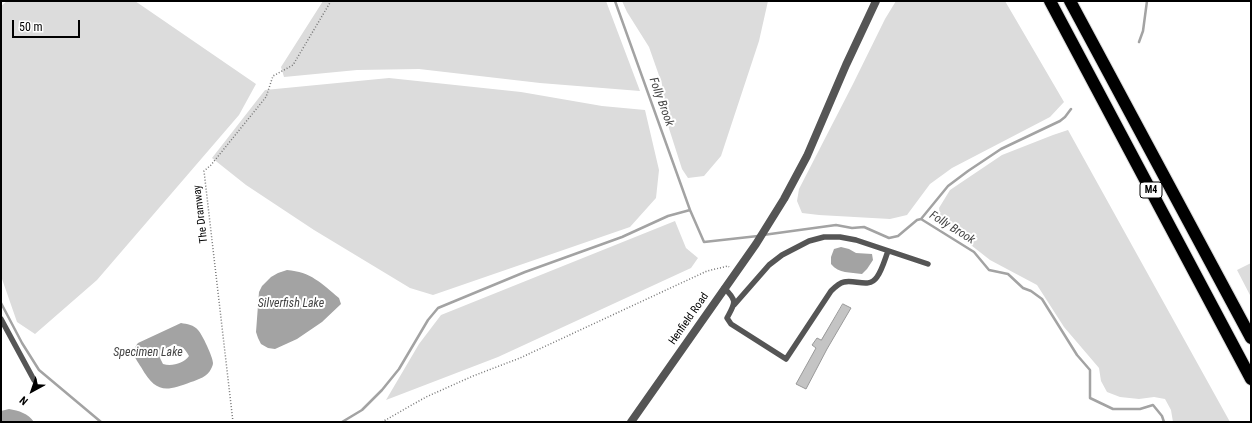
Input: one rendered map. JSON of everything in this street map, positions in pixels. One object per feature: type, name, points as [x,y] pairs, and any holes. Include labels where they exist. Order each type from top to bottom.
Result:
[{"type":"highway","name":"M4","points":[[1050,1],[1251,379]]},
{"type":"highway","name":"M4","points":[[1070,1],[1251,338]]},
{"type":"street","name":"Henfield Road","points":[[631,422],[756,244],[784,199],[807,156],[846,65],[876,1]]},
{"type":"lane","points":[[888,251],[877,277],[873,281],[862,284],[851,281],[843,282],[831,291],[786,359],[731,324],[727,318],[734,305],[769,265],[782,255],[809,241],[824,237],[840,237],[856,240],[928,264]]},
{"type":"lane","points":[[724,288],[732,296],[734,305]]},
{"type":"lane","points":[[1,319],[34,380]]},
{"type":"path","name":"The Dramway","points":[[233,422],[204,171],[211,165],[266,97],[273,76],[293,65],[331,1]]},
{"type":"path","points":[[382,422],[426,397],[520,358],[707,271],[728,266],[736,271]]},
{"type":"shaded area","points":[[7,1],[135,1],[256,84],[239,115],[97,280],[35,334],[17,322],[1,276],[1,6]]},
{"type":"shaded area","points":[[323,1],[606,1],[640,91],[540,83],[419,69],[357,70],[284,77],[281,67]]},
{"type":"shaded area","points":[[622,1],[768,1],[759,41],[721,156],[704,176],[688,178],[682,169],[665,116],[662,84],[649,47],[627,12]]},
{"type":"shaded area","points":[[896,1],[1005,1],[1064,102],[1050,117],[952,168],[930,184],[907,215],[890,219],[802,213],[797,201],[799,189],[885,19]]},
{"type":"shaded area","points":[[389,78],[521,92],[602,106],[645,110],[659,170],[656,198],[630,227],[433,295],[410,288],[314,230],[246,185],[212,158],[265,90]]},
{"type":"shaded area","points":[[1068,130],[1230,422],[1173,422],[1171,410],[1165,399],[1154,397],[1139,399],[1120,397],[1107,392],[1101,381],[1099,368],[1064,327],[1037,285],[990,260],[953,231],[940,216],[939,208],[950,190],[1002,155]]},
{"type":"shaded area","points":[[675,221],[686,248],[698,258],[691,268],[498,357],[386,400],[419,344],[441,315]]},
{"type":"shaded area","points":[[1251,263],[1251,297],[1237,270]]},
{"type":"water","points":[[841,247],[856,253],[872,254],[873,260],[862,274],[838,270],[831,264],[831,257],[834,249]]},
{"type":"water","name":"Silverfish Lake","points":[[287,270],[303,273],[315,279],[339,298],[341,304],[322,322],[297,339],[275,349],[268,348],[261,344],[256,332],[259,292],[262,286],[271,277]]},
{"type":"water","name":"Specimen Lake","points":[[181,323],[190,325],[200,332],[211,356],[213,365],[208,374],[200,379],[174,388],[162,388],[151,382],[135,358],[134,350],[138,343]],"holes":[[[172,345],[182,348],[189,356],[178,364],[163,364],[160,358],[163,350]]]},
{"type":"water","points":[[9,409],[26,414],[34,422],[1,422],[1,411]]},
{"type":"building","points":[[843,304],[851,308],[806,389],[796,384],[816,348],[812,345],[817,338],[821,340]]},
{"type":"waterway","name":"Folly Brook","points":[[615,1],[690,210]]},
{"type":"waterway","points":[[1139,42],[1143,31],[1147,1]]},
{"type":"waterway","points":[[921,219],[948,186],[968,171],[1001,149],[1060,121],[1071,109]]},
{"type":"waterway","points":[[342,422],[362,410],[382,390],[399,369],[428,320],[438,308],[525,272],[622,237],[668,216],[690,210],[704,242],[758,236]]},
{"type":"waterway","name":"Folly Brook","points":[[763,235],[836,225],[852,228],[864,227],[889,238],[898,236],[917,220],[921,219],[974,252],[989,270],[1008,274],[1023,288],[1031,291],[1042,299],[1077,355],[1090,370],[1090,398],[1113,409],[1140,409],[1153,405],[1162,416],[1164,422]]},
{"type":"waterway","points":[[1,303],[22,343],[39,370],[101,422]]}]
